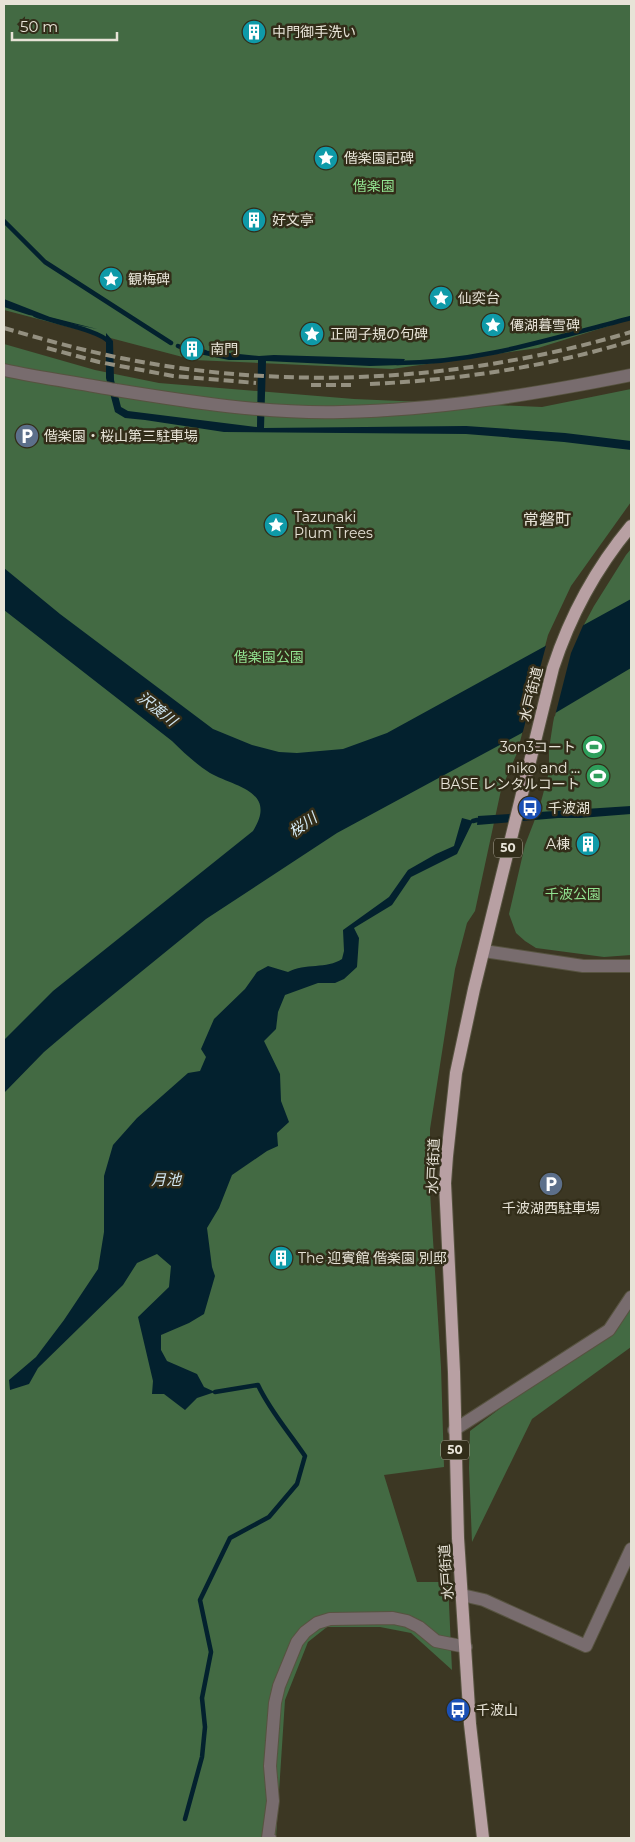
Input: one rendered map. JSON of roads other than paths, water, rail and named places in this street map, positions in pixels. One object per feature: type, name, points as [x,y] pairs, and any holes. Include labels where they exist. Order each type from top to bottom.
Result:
[{"type":"main road","name":"水戸街道","points":[[483,1838],[470,1724],[462,1595],[454,1430],[453,1354],[445,1183],[446,1156],[456,1073],[553,668],[570,621],[580,602],[606,559],[631,526]]},
{"type":"street","points":[[4,370],[180,401],[249,409],[341,412],[478,402],[631,375]]},
{"type":"street","points":[[484,951],[583,966],[631,966]]},
{"type":"street","points":[[454,1430],[610,1330],[631,1297]]},
{"type":"street","points":[[462,1595],[484,1600],[586,1646],[631,1548]]},
{"type":"street","points":[[270,1838],[268,1838],[272,1801],[270,1766],[275,1703],[279,1686],[297,1642],[305,1632],[317,1624],[330,1619],[393,1618],[408,1621],[419,1627],[436,1641],[466,1646]]},
{"type":"water","points":[[4,299],[50,317],[97,329],[29,315],[4,307]]},
{"type":"water","points":[[106,333],[113,341],[114,380],[121,407],[128,411],[257,427],[258,360],[229,360],[199,354],[200,350],[259,356],[405,359],[401,365],[370,366],[266,361],[264,428],[466,426],[565,433],[631,441],[631,450],[466,434],[224,432],[125,418],[115,412],[106,378]]},
{"type":"water","points":[[4,568],[60,614],[213,729],[252,745],[279,752],[297,753],[343,749],[387,733],[631,599],[631,668],[520,734],[337,833],[206,919],[44,1052],[4,1093],[4,1040],[53,991],[253,831],[259,818],[260,807],[257,799],[250,792],[210,773],[200,766],[172,741],[4,610]]},
{"type":"water","points":[[631,806],[631,814],[477,825],[478,816]]},
{"type":"water","name":"月池","points":[[462,818],[473,821],[457,854],[411,877],[392,905],[354,928],[359,938],[357,967],[344,979],[335,983],[318,983],[285,995],[278,1012],[276,1029],[264,1041],[280,1074],[281,1101],[289,1122],[277,1133],[278,1146],[267,1151],[232,1175],[219,1208],[207,1228],[215,1276],[204,1314],[189,1323],[161,1335],[161,1350],[167,1361],[197,1374],[204,1387],[215,1392],[197,1398],[185,1410],[164,1394],[152,1394],[153,1381],[138,1317],[169,1287],[171,1266],[157,1254],[137,1263],[123,1285],[38,1368],[29,1384],[10,1390],[9,1380],[36,1357],[64,1320],[98,1269],[104,1232],[104,1176],[113,1145],[137,1118],[188,1073],[200,1071],[206,1057],[201,1049],[214,1019],[245,989],[257,972],[268,966],[288,972],[295,969],[330,964],[342,959],[344,951],[343,930],[389,897],[408,870],[454,846]]},
{"type":"waterway","points":[[4,221],[45,262],[171,343]]},
{"type":"waterway","points":[[35,315],[86,330],[109,342]]},
{"type":"waterway","points":[[397,363],[427,362],[487,354],[631,318]]},
{"type":"waterway","points":[[178,346],[205,352]]},
{"type":"waterway","points":[[473,821],[477,820]]},
{"type":"waterway","points":[[185,1819],[202,1757],[205,1727],[202,1698],[211,1652],[200,1600],[230,1538],[269,1517],[297,1484],[305,1456],[274,1413],[258,1385],[215,1392]]},
{"type":"railway","points":[[4,328],[106,355],[185,369],[313,378],[378,376],[442,371],[506,362],[569,349],[631,332]]},
{"type":"railway","points":[[370,384],[502,371],[567,358],[631,341]]},
{"type":"railway","points":[[47,348],[99,362],[173,376],[256,383]]},
{"type":"railway","points":[[311,385],[351,385]]},
{"type":"place","name":"中門御手洗い","points":[[254,32]]},
{"type":"place","name":"偕楽園記碑","points":[[326,158]]},
{"type":"place","name":"好文亭","points":[[254,220]]},
{"type":"place","name":"観梅碑","points":[[111,279]]},
{"type":"place","name":"仙奕台","points":[[441,298]]},
{"type":"place","name":"僊湖暮雪碑","points":[[493,325]]},
{"type":"place","name":"正岡子規の句碑","points":[[312,334]]},
{"type":"place","name":"南門","points":[[192,349]]},
{"type":"place","name":"偕楽園・桜山第三駐車場","points":[[27,436]]},
{"type":"place","name":"Tazunaki Plum Trees","points":[[276,525]]},
{"type":"place","name":"3on3コート","points":[[594,747]]},
{"type":"place","name":"niko and ... BASE レンタルコート","points":[[598,776]]},
{"type":"place","name":"千波湖","points":[[530,808]]},
{"type":"place","name":"A棟","points":[[588,844]]},
{"type":"place","name":"千波湖西駐車場","points":[[551,1184]]},
{"type":"place","name":"The 迎賓館 偕楽園 別邸","points":[[281,1258]]},
{"type":"place","name":"千波山","points":[[458,1710]]},
{"type":"district","name":"常磐町","points":[[547,519]]},
{"type":"park label","name":"偕楽園","points":[[374,186]]},
{"type":"park label","name":"偕楽園公園","points":[[269,657]]},
{"type":"park label","name":"千波公園","points":[[573,894]]},
{"type":"water label","name":"沢渡川","points":[[157,709]]},
{"type":"water label","name":"桜川","points":[[303,825]]}]
